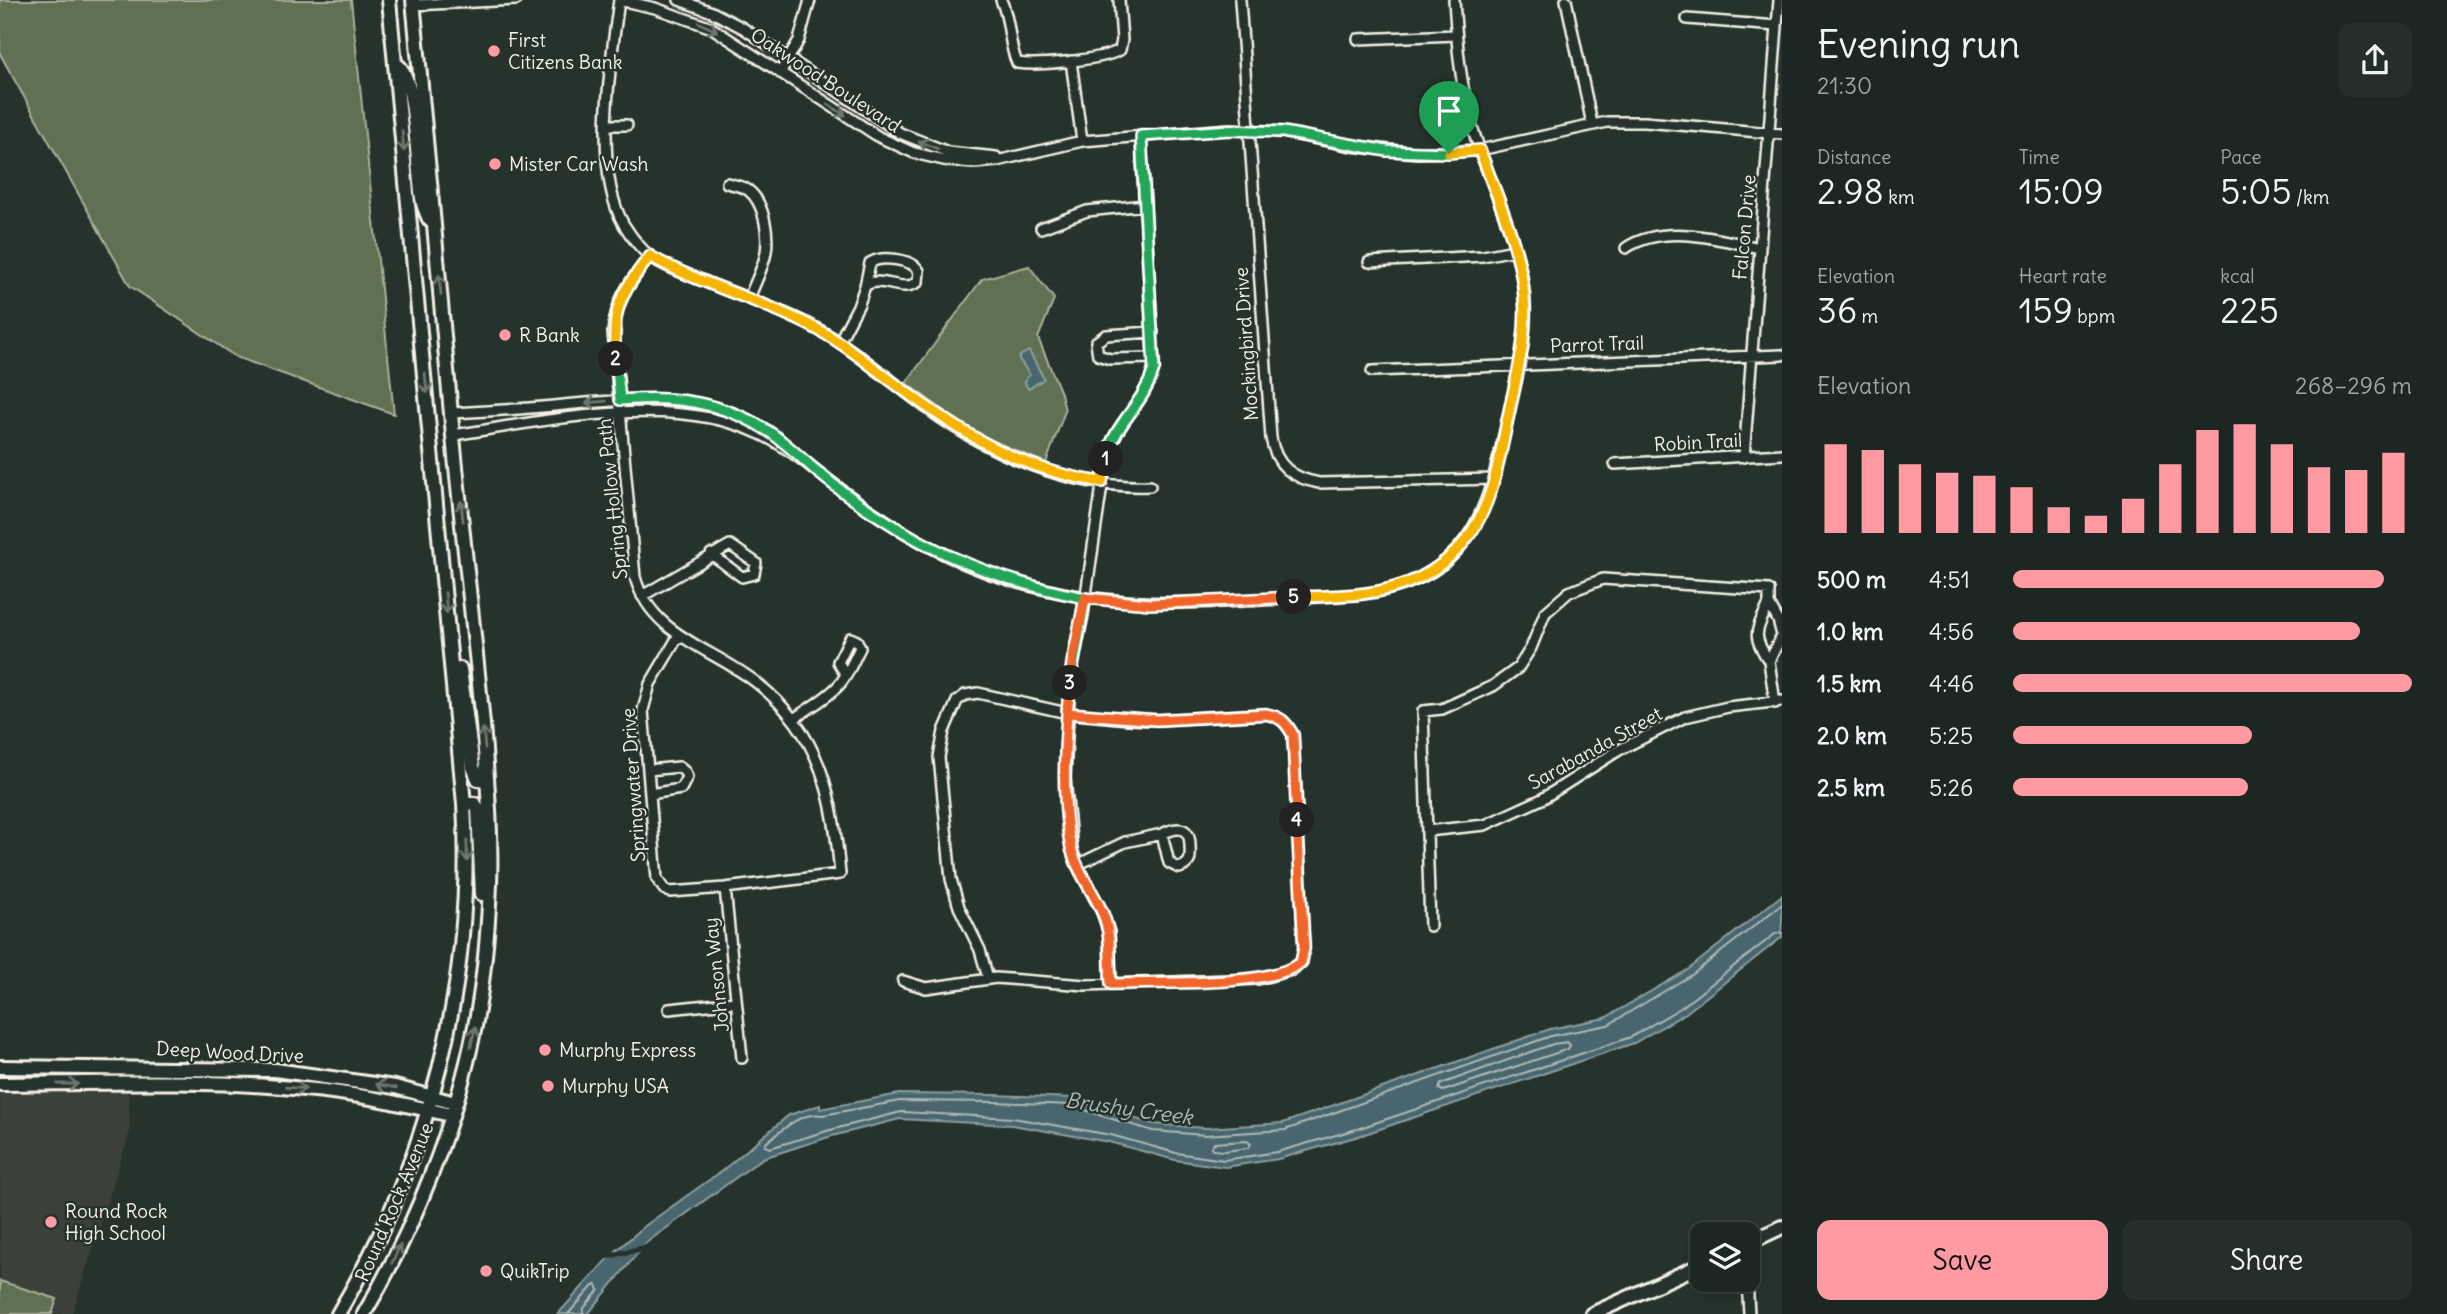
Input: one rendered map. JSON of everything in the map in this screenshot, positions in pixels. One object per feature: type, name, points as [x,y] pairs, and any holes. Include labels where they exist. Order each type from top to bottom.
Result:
[{"type":"main road","points":[[389,0],[449,636],[457,649],[473,767],[478,779],[487,780]]},
{"type":"main road","points":[[409,2],[473,615],[491,849],[488,925]]},
{"type":"main road","points":[[396,65],[402,68],[406,77],[416,135],[423,204],[434,232]]},
{"type":"main road","points":[[429,417],[452,413]]},
{"type":"main road","points":[[431,437],[453,435]]},
{"type":"main road","name":"Round Rock Avenue","points":[[338,1314],[388,1215],[428,1110],[451,1017],[464,921],[467,863],[449,636]]},
{"type":"main road","points":[[464,804],[475,804],[478,809],[481,910],[488,925]]},
{"type":"main road","name":"Round Rock Avenue","points":[[364,1314],[414,1213],[453,1109],[475,1026],[488,925]]},
{"type":"main road","name":"Deep Wood Drive","points":[[0,1067],[275,1070],[370,1083],[432,1096],[453,1109]]},
{"type":"main road","name":"Deep Wood Drive","points":[[0,1084],[178,1083],[302,1088],[384,1100],[428,1110],[453,1109]]},
{"type":"main road","points":[[1760,1237],[1782,1227]]},
{"type":"main road","points":[[1592,1314],[1690,1270]]},
{"type":"street","points":[[409,2],[516,0]]},
{"type":"street","points":[[619,0],[607,92],[612,197],[631,235],[650,256],[674,270],[812,326],[839,342],[937,415],[1000,452],[1048,471],[1119,486],[1150,486]]},
{"type":"street","name":"Oakwood Boulevard","points":[[619,0],[655,8],[712,28],[879,137],[914,153],[948,161],[974,163],[1019,156],[1082,141],[1230,130],[1283,132],[1387,151],[1418,153],[1480,150],[1592,124],[1623,121],[1782,134]]},
{"type":"street","name":"Oakwood Boulevard","points":[[679,0],[736,23],[887,125],[921,143],[958,154],[1019,156]]},
{"type":"street","points":[[780,72],[799,40],[810,0]]},
{"type":"street","points":[[1001,0],[1009,19],[1013,54],[1017,63],[1026,64],[1071,61],[1113,54],[1120,50],[1122,40],[1119,0]]},
{"type":"street","name":"Mockingbird Drive","points":[[1240,0],[1271,438],[1280,463],[1295,477],[1319,484],[1494,479]]},
{"type":"street","points":[[453,435],[547,421],[653,412],[688,413],[738,425],[770,439],[883,519],[953,559],[1007,580],[1085,598],[1150,604],[1355,595],[1387,589],[1420,578],[1457,550],[1479,519],[1494,479],[1519,365],[1525,312],[1522,281],[1514,250],[1480,150],[1465,94],[1454,0]]},
{"type":"street","points":[[1566,0],[1592,124]]},
{"type":"street","name":"Falcon Drive","points":[[1744,457],[1779,0]]},
{"type":"street","points":[[1687,19],[1777,26]]},
{"type":"street","points":[[1358,39],[1456,35]]},
{"type":"street","points":[[1071,61],[1082,141]]},
{"type":"street","points":[[607,125],[627,125]]},
{"type":"street","points":[[1111,984],[1107,925],[1077,865],[1070,838],[1066,793],[1067,713],[1072,663],[1109,447],[1120,426],[1147,390],[1154,369],[1141,136]]},
{"type":"street","points":[[727,183],[752,194],[765,222],[765,256],[749,299]]},
{"type":"street","points":[[1041,228],[1087,211],[1145,205]]},
{"type":"street","points":[[1626,248],[1646,237],[1663,235],[1700,237],[1760,248]]},
{"type":"street","points":[[1370,262],[1483,256],[1514,250]]},
{"type":"street","name":"Spring Hollow Path","points":[[650,256],[625,290],[615,314],[613,332],[635,577],[642,596],[656,617],[679,635],[758,683],[794,719],[818,762],[828,789],[835,824],[839,874]]},
{"type":"street","points":[[839,342],[849,326],[865,286],[870,263],[878,258],[912,263],[919,271],[918,282],[909,287],[874,282],[865,286]]},
{"type":"street","points":[[1153,332],[1106,335],[1096,342],[1098,355],[1110,359],[1154,358]]},
{"type":"street","name":"Parrot Trail","points":[[1372,371],[1782,355]]},
{"type":"street","points":[[452,413],[620,400],[678,399],[712,405],[767,430],[815,470]]},
{"type":"street","name":"Robin Trail","points":[[1615,464],[1782,454]]},
{"type":"street","points":[[642,596],[711,554],[730,545],[755,563],[754,574],[742,577],[711,554]]},
{"type":"street","points":[[1430,926],[1423,711],[1442,709],[1493,685],[1518,668],[1531,648],[1545,613],[1569,592],[1603,579],[1769,590],[1769,604],[1756,637],[1769,661],[1779,702]]},
{"type":"street","points":[[1769,604],[1782,629],[1782,635],[1769,661]]},
{"type":"street","name":"Springwater Drive","points":[[679,635],[657,671],[646,697],[643,717],[657,879],[660,885],[670,891],[725,888],[839,874]]},
{"type":"street","points":[[794,719],[836,688],[845,675]]},
{"type":"street","points":[[903,981],[926,988],[988,978],[1063,984],[1111,984],[1258,979],[1292,970],[1301,962],[1304,948],[1293,735],[1286,723],[1278,716],[1266,714],[1157,720],[1067,713],[972,693],[954,704],[944,731],[939,757],[951,879],[959,907],[980,950],[988,978]]},
{"type":"street","name":"Sarabanda Street","points":[[1427,831],[1485,825],[1542,799],[1619,750],[1685,717],[1728,706],[1779,702]]},
{"type":"street","points":[[648,770],[679,767],[687,777],[681,789],[650,794]]},
{"type":"street","points":[[1077,865],[1125,842],[1181,828],[1187,831],[1189,836],[1190,857],[1187,864],[1179,868],[1169,863],[1162,834]]},
{"type":"street","name":"Johnson Way","points":[[725,888],[742,1058]]},
{"type":"street","points":[[669,1009],[736,1002]]},
{"type":"street","points":[[1748,1292],[1749,1314]]},
{"type":"shaded area","name":"Round Rock High School","points":[[0,1090],[128,1091],[130,1131],[72,1314],[0,1314]]},
{"type":"green space","points":[[0,0],[351,0],[394,414],[236,357],[130,286],[0,54]]},
{"type":"green space","points":[[1029,266],[1054,299],[1038,338],[1061,393],[1065,411],[1046,463],[993,441],[961,423],[906,383],[982,279]]},
{"type":"green space","points":[[0,1281],[57,1299],[52,1314],[0,1314]]},
{"type":"water","points":[[1029,351],[1044,379],[1028,389],[1025,383],[1030,375],[1019,359]]},
{"type":"water","points":[[1782,895],[1782,937],[1686,1013],[1634,1043],[1359,1136],[1278,1159],[1225,1167],[1175,1160],[1109,1142],[1012,1125],[900,1119],[832,1136],[763,1158],[646,1243],[588,1314],[558,1314],[610,1256],[646,1225],[723,1170],[789,1115],[820,1105],[820,1109],[899,1094],[994,1095],[1073,1098],[1154,1124],[1205,1128],[1283,1123],[1550,1029],[1605,1018],[1689,969]]},
{"type":"pier","points":[[649,1244],[644,1251],[603,1260],[609,1253]]},
{"type":"place","name":"First Citizens Bank","points":[[494,51]]},
{"type":"place","name":"Mister Car Wash","points":[[495,164]]},
{"type":"place","name":"R Bank","points":[[505,335]]},
{"type":"place","name":"Murphy Express","points":[[545,1050]]},
{"type":"place","name":"Murphy USA","points":[[548,1086]]},
{"type":"place","name":"Round Rock High School","points":[[51,1222]]},
{"type":"place","name":"QuikTrip","points":[[486,1271]]},
{"type":"route","points":[[1449,153],[1387,151],[1283,132],[1230,130],[1141,136],[1154,369],[1144,396],[1114,436],[1106,458],[1102,482],[1058,474],[1000,452],[953,426],[839,342],[812,326],[674,270],[650,256],[625,290],[615,314],[613,332],[620,400],[693,401],[712,405],[741,417],[767,430],[815,470],[883,519],[953,559],[1007,580],[1085,598],[1083,615],[1070,678],[1067,713],[1066,793],[1072,850],[1102,912],[1108,932],[1111,984],[1258,979],[1292,970],[1301,962],[1304,948],[1293,735],[1278,716],[1266,714],[1157,720],[1103,718],[1067,713],[1068,702],[1070,678],[1072,663],[1085,598],[1150,604],[1369,593],[1420,578],[1446,560],[1468,538],[1482,513],[1494,479],[1522,351],[1525,312],[1519,266],[1480,150],[1449,153]]},
{"type":"water label","name":"Brushy Creek","points":[[1129,1109]]}]
